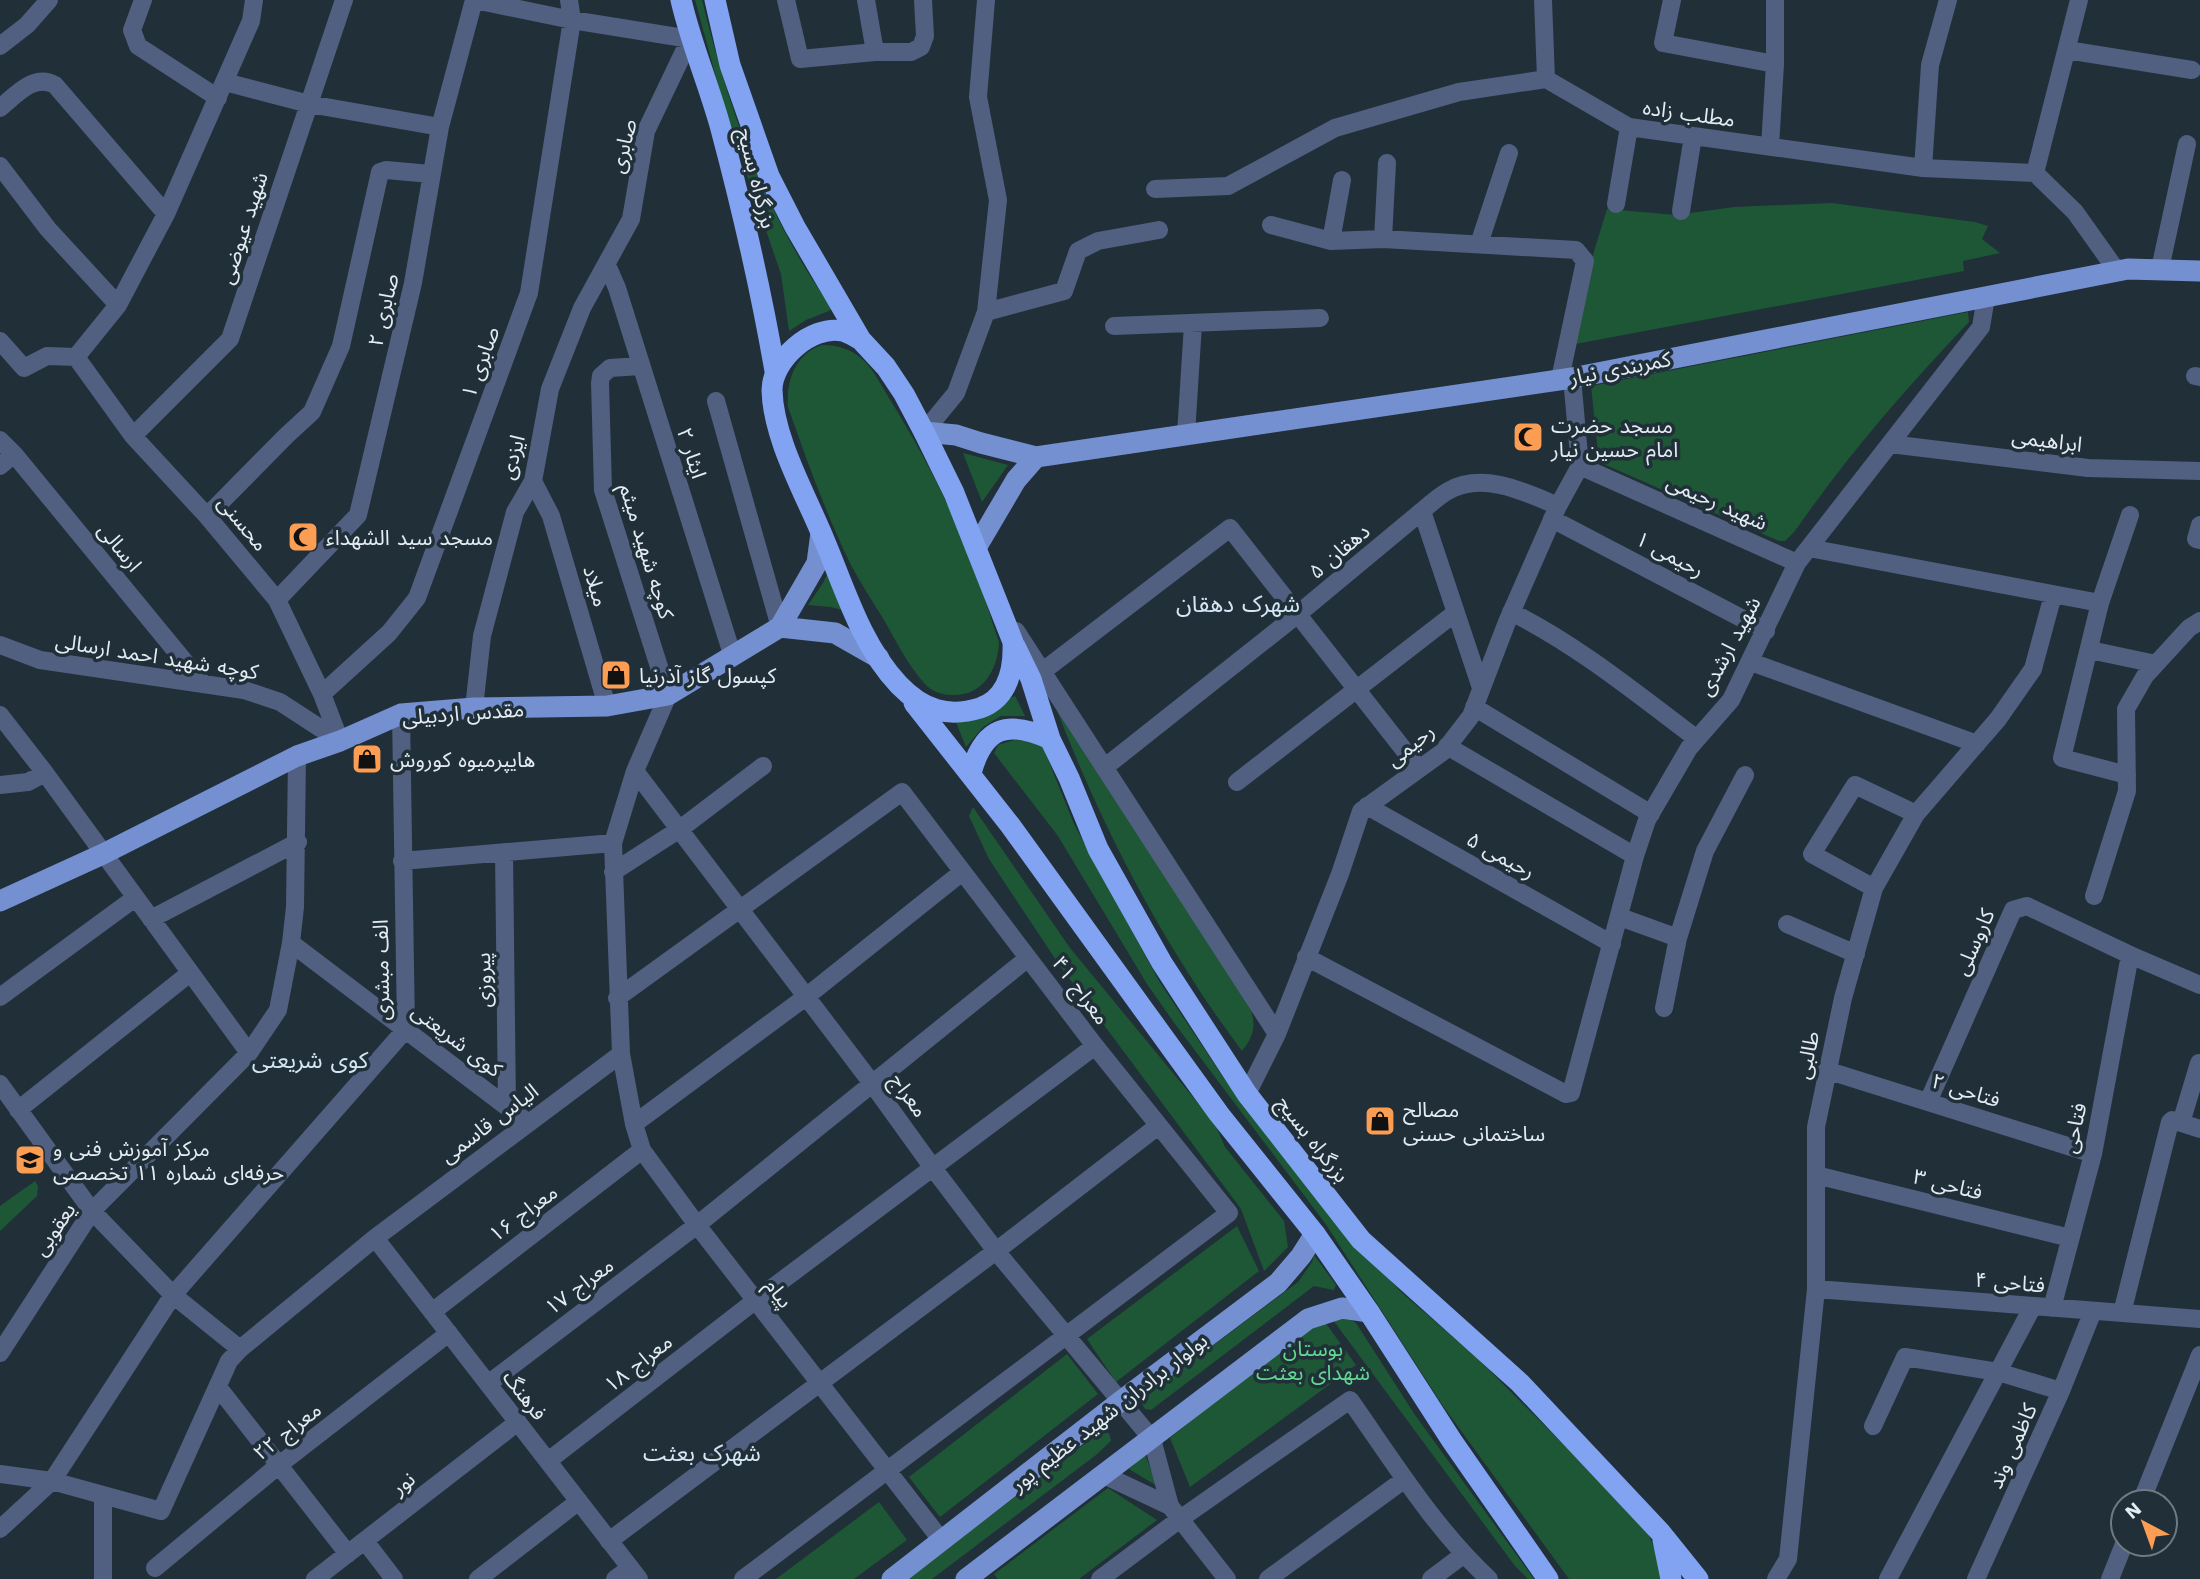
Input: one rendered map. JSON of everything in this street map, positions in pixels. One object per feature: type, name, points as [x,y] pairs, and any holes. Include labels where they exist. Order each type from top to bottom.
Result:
[{"type":"highway","name":"بزرگراه بسیج","points":[[681,0],[690,38],[720,127],[767,323],[775,371],[772,388],[776,421],[797,479],[856,615],[879,658],[971,773],[1219,1114],[1315,1234],[1452,1441],[1548,1579]]},
{"type":"highway","name":"بزرگراه بسیج","points":[[715,0],[730,65],[769,176],[861,340],[898,385],[924,432],[954,493],[1013,642],[1031,679],[1050,740],[1098,849],[1162,963],[1247,1094],[1361,1240],[1520,1383],[1661,1533],[1698,1579]]},
{"type":"highway","points":[[775,371],[806,339],[821,332],[842,331],[861,340]]},
{"type":"highway","name":"بزرگراه بسیج","points":[[899,685],[937,712],[962,714],[986,706],[1004,689],[1009,678],[1014,666],[1013,642]]},
{"type":"highway","points":[[971,773],[975,757],[986,740],[1006,728],[1028,729],[1050,740]]},
{"type":"highway","points":[[1661,1533],[1671,1579]]},
{"type":"main road","name":"کمربندی نیار","points":[[1036,457],[1566,378],[2128,269],[2200,271]]},
{"type":"main road","points":[[924,432],[956,435],[1036,457],[1016,480],[976,548]]},
{"type":"main road","points":[[821,533],[817,563],[779,627],[835,633],[879,658]]},
{"type":"main road","name":"مقدس اردبیلی","points":[[0,901],[103,854],[297,756],[340,741],[401,714],[474,708],[607,706],[668,695],[779,627]]},
{"type":"main road","name":"بولوار برادران شهید عظیم‌ پور","points":[[892,1579],[1278,1283],[1315,1234]]},
{"type":"main road","points":[[966,1579],[1308,1319],[1342,1308],[1369,1312]]},
{"type":"street","points":[[0,46],[27,24],[49,0]]},
{"type":"street","points":[[143,0],[132,30],[138,46],[222,90],[440,127]]},
{"type":"street","points":[[0,341],[24,368],[47,356],[76,357],[118,306],[166,214],[222,90],[251,21],[254,0]]},
{"type":"street","name":"شهید عیوضی","points":[[133,436],[230,339],[344,0]]},
{"type":"street","points":[[475,0],[572,20],[690,38]]},
{"type":"street","name":"صابری ۲","points":[[277,600],[358,514],[413,283],[440,127],[475,0]]},
{"type":"street","name":"صابری ۱","points":[[322,694],[389,633],[417,598],[529,293],[572,20],[569,0]]},
{"type":"street","points":[[786,0],[800,59],[874,52],[911,52],[921,47],[925,36],[923,0]]},
{"type":"street","points":[[866,0],[874,52]]},
{"type":"street","points":[[924,432],[956,393],[986,312],[998,200],[978,97],[986,0]]},
{"type":"street","points":[[1155,189],[1228,186],[1335,128],[1459,92],[1546,79],[1543,0]]},
{"type":"street","points":[[1672,0],[1663,43],[1775,64]]},
{"type":"street","points":[[1770,147],[1775,64],[1775,0]]},
{"type":"street","points":[[1923,168],[1930,65],[1948,0]]},
{"type":"street","points":[[2080,0],[2035,173],[2076,212],[2117,271]]},
{"type":"street","name":"صابری","points":[[607,265],[631,219],[646,131],[690,38]]},
{"type":"street","points":[[2067,50],[2192,70]]},
{"type":"street","name":"مطلب زاده","points":[[1546,79],[1629,127],[1923,168],[2035,173]]},
{"type":"street","points":[[0,107],[37,80],[47,80],[55,85],[166,214]]},
{"type":"street","points":[[1615,204],[1629,127]]},
{"type":"street","points":[[1681,211],[1693,136]]},
{"type":"street","points":[[2160,270],[2187,144]]},
{"type":"street","points":[[1479,244],[1509,153]]},
{"type":"street","points":[[1383,239],[1387,163]]},
{"type":"street","points":[[0,166],[48,229],[118,306]]},
{"type":"street","points":[[207,516],[312,412],[341,346],[380,172],[386,170],[431,174]]},
{"type":"street","points":[[1331,240],[1342,180]]},
{"type":"street","points":[[1271,225],[1331,240],[1383,239],[1576,250],[1585,261],[1566,378],[1580,466]]},
{"type":"street","points":[[986,312],[1064,291],[1078,251],[1098,242],[1158,230]]},
{"type":"street","name":"ایثار ۲","points":[[607,265],[617,288],[732,654]]},
{"type":"street","name":"ایزدی","points":[[474,708],[482,636],[515,512],[533,481],[550,389],[582,308],[607,265]]},
{"type":"street","name":"شهید ارشدی","points":[[1306,957],[1566,1094],[1571,1093],[1635,856],[1651,814],[1689,748],[1731,700],[1797,563],[1981,327],[1986,297]]},
{"type":"street","points":[[1114,326],[1320,318]]},
{"type":"street","points":[[1185,434],[1193,324]]},
{"type":"street","name":"محسنی","points":[[76,357],[133,436],[207,516],[277,600],[322,694],[340,741]]},
{"type":"street","name":"کوچه شهید میثم","points":[[641,366],[610,368],[601,376],[603,490],[668,695]]},
{"type":"street","points":[[716,401],[779,627]]},
{"type":"street","name":"ارسالی","points":[[0,440],[7,460],[203,684]]},
{"type":"street","name":"ابراهیمی","points":[[1890,444],[2088,468],[2200,471]]},
{"type":"street","name":"رحیمی","points":[[1247,1094],[1277,1034],[1340,874],[1361,811],[1447,746],[1471,716],[1511,612],[1555,512],[1580,466]]},
{"type":"street","name":"شهید رحیمی","points":[[1580,466],[1797,563]]},
{"type":"street","name":"میلاد","points":[[533,481],[551,516],[607,706]]},
{"type":"street","name":"دهقان ۵","points":[[1105,767],[1298,614],[1447,491],[1468,483],[1488,483],[1518,489],[1555,512]]},
{"type":"street","points":[[1422,511],[1481,688]]},
{"type":"street","name":"رحیمی ۱","points":[[1555,512],[1766,631]]},
{"type":"street","points":[[2127,775],[2062,758],[2100,603],[2130,515]]},
{"type":"street","points":[[2200,525],[2196,539],[2200,540]]},
{"type":"street","points":[[1043,671],[1230,528],[1419,769]]},
{"type":"street","points":[[1809,548],[2100,603]]},
{"type":"street","name":"طالبی","points":[[1776,1579],[1788,1559],[1816,1289],[1816,1127],[1826,1070],[1874,888],[1916,814],[1998,719],[2033,669],[2053,595]]},
{"type":"street","points":[[1511,612],[1552,633],[1697,738]]},
{"type":"street","points":[[1237,782],[1455,613]]},
{"type":"street","points":[[1003,614],[1043,671],[1277,1034]]},
{"type":"street","points":[[2094,896],[2127,791],[2126,709],[2145,676],[2189,628],[2200,621]]},
{"type":"street","name":"کوچه شهید احمد ارسالی","points":[[0,645],[40,660],[244,690],[280,702],[340,741]]},
{"type":"street","points":[[2090,650],[2156,664]]},
{"type":"street","points":[[1751,662],[1977,744]]},
{"type":"street","points":[[621,1054],[613,843],[635,771],[668,695]]},
{"type":"street","points":[[1474,707],[1651,814]]},
{"type":"street","name":"الف مبشری","points":[[0,1529],[52,1480],[173,1295],[406,1029],[401,714]]},
{"type":"street","points":[[0,716],[45,773],[249,1053]]},
{"type":"street","points":[[1447,746],[1635,856]]},
{"type":"street","name":"یعقوبی","points":[[0,1353],[92,1210],[249,1053],[278,1010],[295,907],[298,842],[297,756]]},
{"type":"street","points":[[612,872],[680,828],[763,766]]},
{"type":"street","name":"معراج","points":[[635,771],[872,1082],[996,1251],[1152,1439]]},
{"type":"street","points":[[0,785],[28,782],[45,773]]},
{"type":"street","points":[[1664,1008],[1678,938],[1705,851],[1745,775]]},
{"type":"street","points":[[1874,888],[1812,854],[1855,785],[1916,814]]},
{"type":"street","name":"معراج ۴۱","points":[[739,910],[902,792],[961,873],[1229,1213],[1065,1334]]},
{"type":"street","name":"رحیمی ۵","points":[[1367,806],[1612,944]]},
{"type":"street","points":[[151,919],[298,842]]},
{"type":"street","points":[[402,861],[613,843]]},
{"type":"street","name":"پیروزی","points":[[504,852],[507,1107]]},
{"type":"street","points":[[634,1124],[807,996],[961,873]]},
{"type":"street","points":[[0,997],[135,898]]},
{"type":"street","name":"کاروسلی","points":[[1928,1102],[2013,910],[2027,906],[2200,985]]},
{"type":"street","points":[[617,998],[739,910]]},
{"type":"street","points":[[1620,916],[1678,938]]},
{"type":"street","points":[[1787,924],[1856,954]]},
{"type":"street","name":"کوی شریعتی","points":[[291,943],[527,1122]]},
{"type":"street","name":"فتاحی","points":[[2052,1308],[2093,1154],[2130,955]]},
{"type":"street","name":"معراج ۱۷","points":[[488,1384],[697,1224],[1028,958]]},
{"type":"street","points":[[18,1110],[190,973]]},
{"type":"street","name":"معراج ۱۸","points":[[548,1461],[756,1300],[1095,1045]]},
{"type":"street","name":"پیام","points":[[621,1054],[634,1124],[642,1150],[942,1541]]},
{"type":"street","name":"الیاس قاسمی","points":[[103,1495],[161,1511],[229,1361],[240,1349],[375,1238],[621,1054]]},
{"type":"street","points":[[2181,1123],[2199,1063]]},
{"type":"street","name":"فتاحی ۲","points":[[1826,1070],[2093,1154]]},
{"type":"street","points":[[0,1084],[92,1210],[173,1295],[240,1349]]},
{"type":"street","points":[[2122,1313],[2170,1122],[2172,1120],[2200,1129]]},
{"type":"street","points":[[610,1541],[1158,1126]]},
{"type":"street","name":"معراج ۱۶","points":[[432,1312],[642,1150]]},
{"type":"street","name":"فتاحی ۳","points":[[1816,1175],[2070,1238]]},
{"type":"street","name":"فرهنگ","points":[[375,1238],[634,1573]]},
{"type":"street","name":"فتاحی ۴","points":[[1816,1289],[2200,1319]]},
{"type":"street","points":[[1888,1579],[2033,1306]]},
{"type":"street","points":[[2061,1391],[2093,1311]]},
{"type":"street","name":"معراج ۲۲","points":[[155,1567],[279,1465],[449,1333]]},
{"type":"street","points":[[743,1579],[1065,1334]]},
{"type":"street","points":[[2147,1488],[2200,1355]]},
{"type":"street","name":"کاظمی وند","points":[[1873,1426],[1905,1357],[1998,1373],[2061,1391],[1976,1579]]},
{"type":"street","points":[[218,1387],[348,1555]]},
{"type":"street","points":[[1100,1579],[1175,1512],[1350,1400],[1463,1555],[1489,1579]]},
{"type":"street","name":"نور","points":[[315,1579],[518,1422]]},
{"type":"street","points":[[1152,1439],[1175,1512],[1227,1579]]},
{"type":"street","points":[[0,1474],[52,1480],[103,1495],[103,1579]]},
{"type":"street","points":[[1104,1475],[1175,1512]]},
{"type":"street","points":[[1268,1579],[1405,1479]]},
{"type":"street","points":[[478,1579],[579,1502]]},
{"type":"street","points":[[365,1541],[394,1579]]},
{"type":"street","points":[[1431,1579],[1463,1555]]},
{"type":"street","points":[[2110,1579],[2118,1558]]},
{"type":"street","points":[[615,1579],[634,1573]]},
{"type":"green space","points":[[695,0],[702,0],[737,121],[769,199],[788,237],[832,308],[789,331],[781,274],[727,117]]},
{"type":"green space","points":[[1832,203],[1975,222],[1988,226],[1982,239],[2000,253],[1963,261],[1964,271],[1565,346],[1607,209],[1676,215],[1734,207]]},
{"type":"green space","points":[[1968,312],[1969,322],[1878,423],[1785,541],[1779,541],[1599,462],[1591,386]]},
{"type":"green space","points":[[822,345],[849,350],[871,369],[922,455],[961,535],[999,642],[992,671],[973,691],[945,694],[934,691],[924,683],[907,661],[859,579],[833,526],[788,407],[794,370],[805,355]]},
{"type":"green space","points":[[963,453],[1008,465],[982,502]]},
{"type":"green space","points":[[832,564],[854,613],[808,605]]},
{"type":"green space","points":[[1015,696],[1025,716],[1001,716],[983,727],[966,747],[956,722]]},
{"type":"green space","points":[[1053,700],[1246,995],[1253,1030],[1242,1051],[1185,968],[1135,882],[1091,792]]},
{"type":"green space","points":[[1014,740],[1041,742],[1074,824],[1159,981],[1223,1077],[1290,1166],[1400,1291],[1478,1359],[1611,1492],[1648,1533],[1659,1559],[1661,1579],[1569,1579],[1443,1406],[1325,1223],[1147,984],[1058,836],[994,753],[998,745]]},
{"type":"green space","points":[[973,807],[1070,948],[1215,1124],[1225,1147],[1284,1221],[1288,1247],[1264,1271],[1241,1209],[1060,966],[989,859],[969,816]]},
{"type":"green space","points":[[35,1181],[38,1186],[37,1196],[0,1231],[0,1206]]},
{"type":"green space","points":[[1237,1226],[1259,1271],[1116,1382],[1087,1339]]},
{"type":"green space","points":[[1314,1255],[1336,1285],[1334,1290],[1314,1286],[1151,1410],[1145,1409],[1141,1402],[1147,1395],[1298,1282]]},
{"type":"green space","points":[[1330,1316],[1345,1316],[1356,1323],[1415,1415],[1534,1579],[1528,1579],[1515,1566]]},
{"type":"green space","name":"بوستان شهدای بعثت","points":[[1325,1322],[1356,1365],[1190,1487],[1170,1438],[1295,1337]]},
{"type":"green space","points":[[1067,1354],[1098,1394],[940,1517],[909,1477]]},
{"type":"green space","points":[[1100,1432],[1109,1433],[1111,1441],[1096,1455],[932,1579],[908,1579]]},
{"type":"green space","points":[[1145,1454],[1157,1486],[1129,1469]]},
{"type":"green space","points":[[1108,1488],[1157,1520],[1079,1579],[998,1579],[994,1574]]},
{"type":"green space","points":[[879,1502],[907,1540],[854,1579],[776,1579]]},
{"type":"place","name":"مسجد حضرت امام حسین نیار","points":[[1528,437]]},
{"type":"place","name":"مسجد سید الشهداء","points":[[303,537]]},
{"type":"place","name":"کپسول گاز آذرنیا","points":[[616,675]]},
{"type":"place","name":"هایپرمیوه کوروش","points":[[367,759]]},
{"type":"place","name":"مصالح ساختمانی حسنی","points":[[1380,1121]]},
{"type":"place","name":"مرکز آموزش فنی و حرفه‌ای شماره ۱۱ تخصصی","points":[[30,1160]]},
{"type":"district","name":"شهرک دهقان","points":[[1238,604]]},
{"type":"district","name":"کوی شریعتی","points":[[310,1060]]},
{"type":"district","name":"شهرک بعثت","points":[[702,1453]]}]
